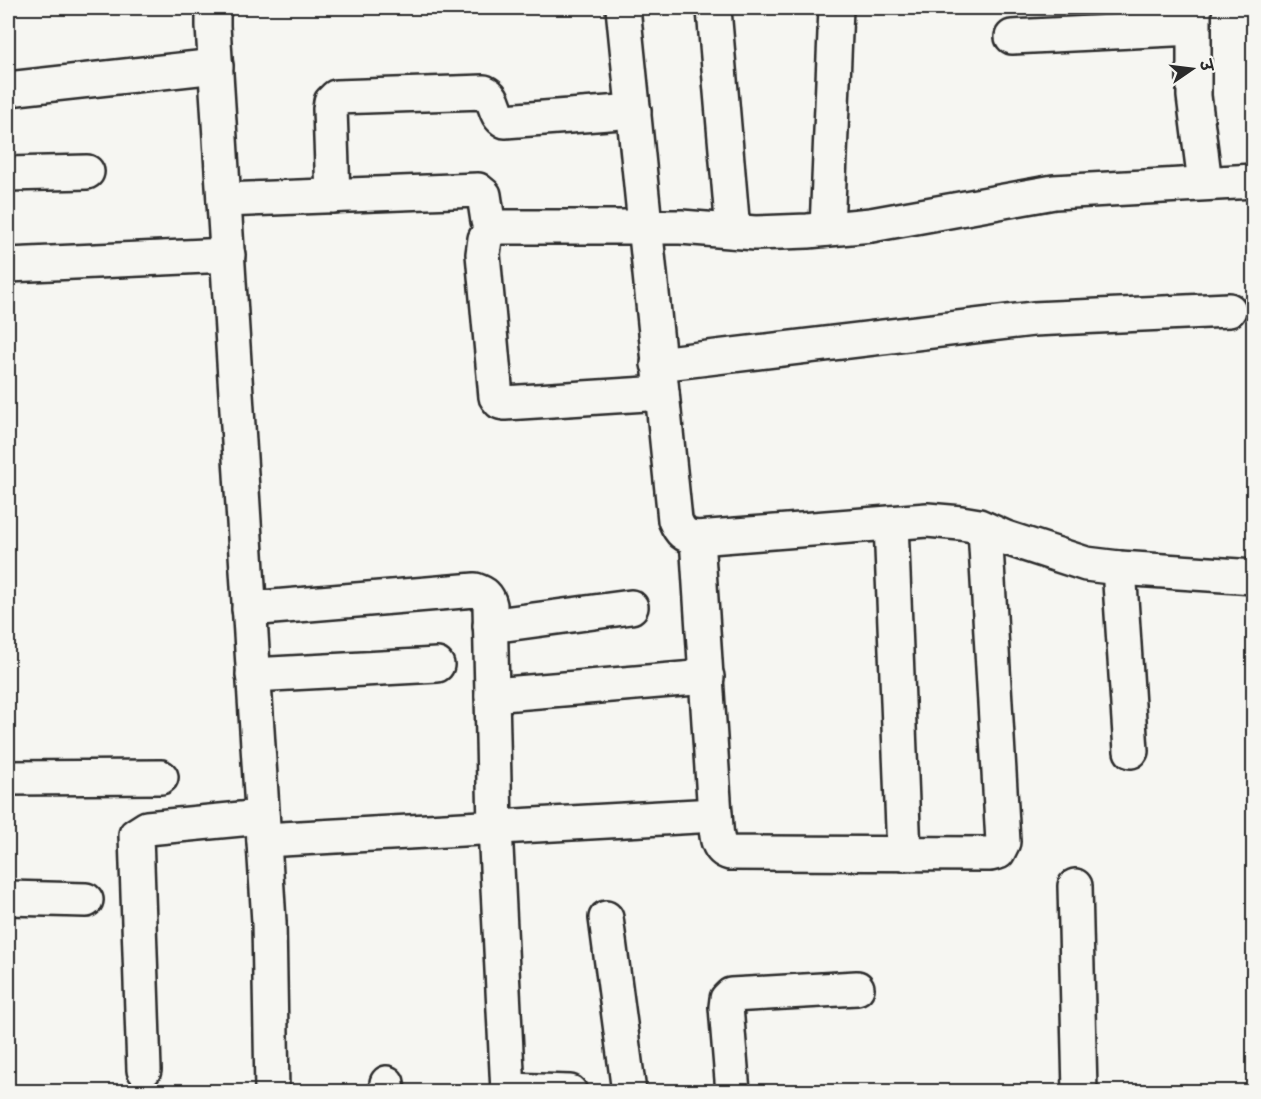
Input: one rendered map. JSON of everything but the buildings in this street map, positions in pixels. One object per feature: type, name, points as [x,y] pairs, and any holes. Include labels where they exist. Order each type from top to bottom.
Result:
[{"type":"street","points":[[215,8],[213,14],[216,66],[269,922],[272,1092]]},
{"type":"street","points":[[623,8],[675,520],[679,530],[687,537],[697,538],[927,520],[961,522],[1086,564],[1254,577]]},
{"type":"street","points":[[827,229],[836,8]]},
{"type":"street","points":[[714,10],[733,231]]},
{"type":"street","points":[[1012,37],[1193,18],[1194,96],[1205,183]]},
{"type":"street","points":[[8,89],[216,66]]},
{"type":"street","points":[[333,196],[330,109],[336,97],[484,92],[494,100],[498,114],[505,121],[634,111]]},
{"type":"street","points":[[8,174],[87,172]]},
{"type":"street","points":[[492,227],[681,227],[755,233],[827,229],[871,225],[1054,192],[1254,181]]},
{"type":"street","points":[[224,200],[478,190],[484,195],[488,221],[492,227]]},
{"type":"street","points":[[492,227],[485,239],[483,254],[496,397],[505,404],[1033,319],[1229,310]]},
{"type":"street","points":[[8,265],[228,255]]},
{"type":"street","points":[[891,523],[904,854]]},
{"type":"street","points":[[697,538],[715,815],[719,846],[723,851],[730,853],[990,854],[998,852],[1003,842],[985,529]]},
{"type":"street","points":[[1119,568],[1131,751]]},
{"type":"street","points":[[249,609],[475,590],[488,597],[495,827],[508,1091],[570,1092]]},
{"type":"street","points":[[490,626],[630,607]]},
{"type":"street","points":[[254,675],[437,665]]},
{"type":"street","points":[[492,695],[707,677]]},
{"type":"street","points":[[8,778],[161,777]]},
{"type":"street","points":[[144,1070],[136,835],[147,828],[495,827],[715,815]]},
{"type":"street","points":[[1075,886],[1080,1092]]},
{"type":"street","points":[[8,898],[86,900]]},
{"type":"street","points":[[606,918],[629,1092]]},
{"type":"street","points":[[733,1092],[726,1006],[727,999],[731,995],[857,988]]}]
